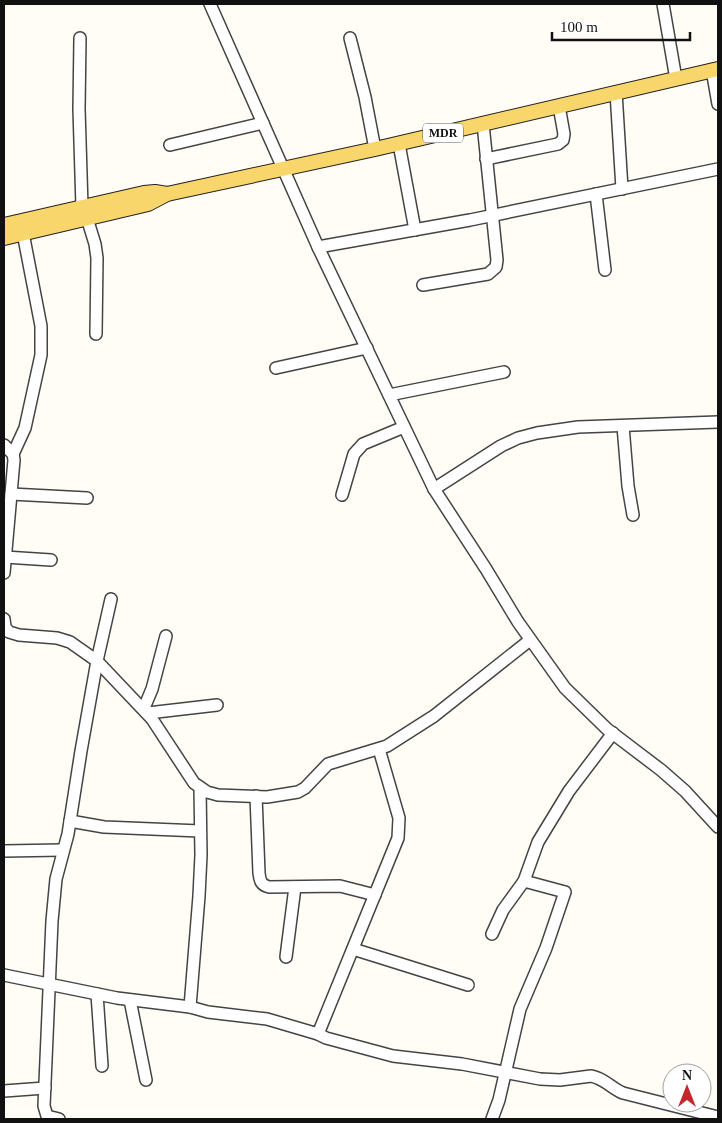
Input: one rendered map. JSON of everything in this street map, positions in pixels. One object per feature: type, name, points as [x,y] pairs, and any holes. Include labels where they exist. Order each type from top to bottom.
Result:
[{"type":"main road","name":"MDR","points":[[4,238],[144,193],[167,194],[284,169],[715,70]]},
{"type":"main road","name":"MDR","points":[[4,225],[84,213]]},
{"type":"street","points":[[210,4],[318,247],[434,489],[530,640],[565,688],[613,734],[673,780],[703,809],[718,827]]},
{"type":"street","points":[[663,4],[676,79]]},
{"type":"street","points":[[80,38],[79,109],[84,213],[95,244],[97,258],[96,334]]},
{"type":"street","points":[[350,38],[365,97],[375,149]]},
{"type":"street","points":[[715,70],[718,104]]},
{"type":"street","points":[[616,92],[622,189]]},
{"type":"street","points":[[486,159],[558,144],[563,140],[564,134],[559,106]]},
{"type":"street","points":[[170,145],[263,123]]},
{"type":"street","points":[[423,285],[488,274],[496,267],[497,260],[482,124]]},
{"type":"street","points":[[399,144],[415,230]]},
{"type":"street","points":[[318,247],[492,215],[718,169]]},
{"type":"street","points":[[596,194],[605,270]]},
{"type":"street","points":[[4,573],[5,538],[11,494],[13,454],[25,428],[41,355],[41,326],[22,233]]},
{"type":"street","points":[[276,368],[366,348]]},
{"type":"street","points":[[389,395],[504,372]]},
{"type":"street","points":[[434,489],[501,446],[518,438],[570,428],[718,422]]},
{"type":"street","points":[[623,426],[628,486],[633,515]]},
{"type":"street","points":[[342,495],[354,454],[358,448],[363,444],[404,427]]},
{"type":"street","points":[[4,445],[13,454]]},
{"type":"street","points":[[11,494],[87,498]]},
{"type":"street","points":[[5,557],[51,560]]},
{"type":"street","points":[[59,1119],[47,1116],[44,1111],[49,984],[56,879],[62,850],[68,834],[97,661],[111,599]]},
{"type":"street","points":[[4,619],[7,632],[19,635],[57,638],[70,642],[97,661],[146,711],[194,783],[200,788],[218,795],[274,796],[298,792],[305,788],[328,764],[387,746],[434,716],[530,640]]},
{"type":"street","points":[[146,711],[166,636]]},
{"type":"street","points":[[146,711],[217,705]]},
{"type":"street","points":[[492,934],[503,910],[524,881],[538,842],[569,791],[613,734]]},
{"type":"street","points":[[318,1034],[398,838],[399,828],[396,804],[379,749]]},
{"type":"street","points":[[190,1007],[199,896],[200,788]]},
{"type":"street","points":[[256,796],[259,873],[264,886],[340,886],[375,895]]},
{"type":"street","points":[[70,821],[104,827],[200,831]]},
{"type":"street","points":[[4,852],[62,850]]},
{"type":"street","points":[[492,1119],[496,1110],[522,1002],[546,948],[566,892],[524,881]]},
{"type":"street","points":[[286,957],[295,887]]},
{"type":"street","points":[[353,949],[468,984]]},
{"type":"street","points":[[4,974],[130,1000],[267,1019],[326,1038],[393,1056],[462,1064],[540,1079],[560,1080],[596,1077],[623,1093],[684,1114],[718,1117]]},
{"type":"street","points":[[97,994],[102,1066]]},
{"type":"street","points":[[130,1000],[146,1080]]},
{"type":"street","points":[[4,1091],[45,1088]]}]
